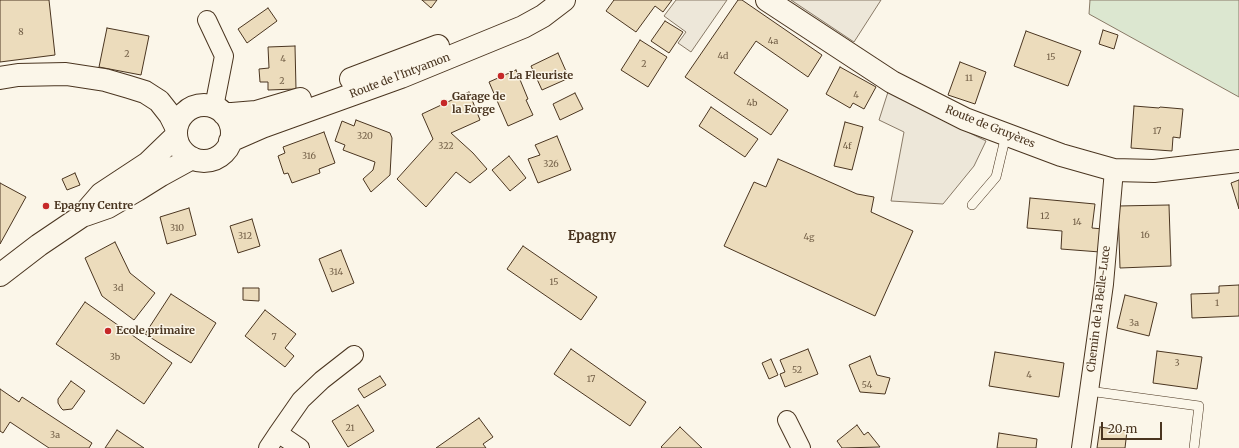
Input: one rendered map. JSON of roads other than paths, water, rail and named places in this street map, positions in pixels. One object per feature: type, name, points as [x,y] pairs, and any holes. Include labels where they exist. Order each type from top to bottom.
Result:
[{"type":"main road","name":"Route de l'Intyamon","points":[[212,109],[232,114],[256,112],[292,102],[512,18],[541,0]]},
{"type":"main road","name":"Route de l'Intyamon","points":[[230,141],[262,127],[401,77],[524,27],[543,16],[564,0]]},
{"type":"main road","name":"Route de Gruyères","points":[[767,0],[892,82],[965,119],[1061,155],[1114,170],[1154,171],[1239,161]]},
{"type":"main road","points":[[0,78],[18,75],[66,74],[105,80],[145,92],[164,93],[212,109],[230,125],[231,133],[228,147],[223,153],[215,158],[205,161],[192,158],[181,149],[176,131],[161,103],[145,92]]},
{"type":"main road","points":[[0,275],[82,216],[101,194],[148,163],[176,131],[180,118],[184,113],[190,109],[212,109]]},
{"type":"main road","points":[[82,216],[108,207],[192,158]]},
{"type":"street","points":[[207,20],[224,56],[212,109]]},
{"type":"street","name":"Chemin de la Belle-Luce","points":[[1081,448],[1104,284],[1114,170]]},
{"type":"street","points":[[300,448],[273,441],[301,400],[322,380],[354,355]]},
{"type":"street","points":[[787,420],[801,448]]},
{"type":"lane","points":[[972,205],[996,177],[1006,135]]},
{"type":"lane","points":[[1089,391],[1199,406],[1194,448]]},
{"type":"place","name":"La Fleuriste","points":[[501,76]]},
{"type":"place","name":"Garage de la Forge","points":[[444,103]]},
{"type":"place","name":"Epagny Centre","points":[[46,206]]},
{"type":"place","name":"Ecole primaire","points":[[108,331]]},
{"type":"district","name":"Epagny","points":[[592,236]]}]
